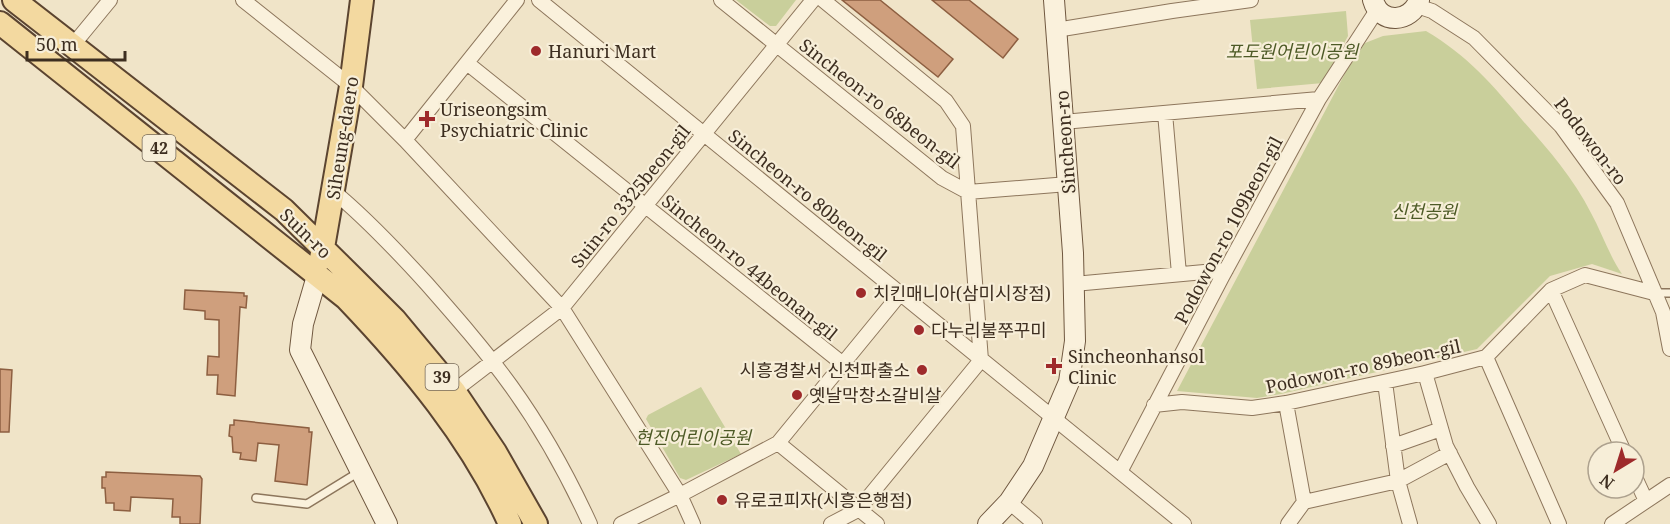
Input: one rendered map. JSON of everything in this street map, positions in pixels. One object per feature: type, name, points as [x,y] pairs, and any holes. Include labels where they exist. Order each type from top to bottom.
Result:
[{"type":"main road","name":"Suin-ro","points":[[14,0],[284,210],[395,320],[454,392],[495,452],[536,524]]},
{"type":"main road","name":"Siheung-daero","points":[[317,276],[351,86],[362,0]]},
{"type":"main road","name":"Suin-ro","points":[[0,23],[352,305],[420,383],[475,458],[510,524]]},
{"type":"street","points":[[73,45],[110,0]]},
{"type":"street","points":[[243,0],[351,86],[405,140],[562,308],[680,495],[693,524]]},
{"type":"street","points":[[405,140],[517,0]]},
{"type":"street","name":"Sincheon-ro 80beon-gil","points":[[539,0],[1184,524]]},
{"type":"street","name":"Sincheon-ro 68beon-gil","points":[[721,0],[942,178],[968,192],[1068,184]]},
{"type":"street","name":"Suin-ro 3325beon-gil","points":[[454,392],[562,308],[813,0]]},
{"type":"street","points":[[823,0],[946,101],[963,126],[981,360],[858,510],[831,524]]},
{"type":"street","name":"Sincheon-ro","points":[[988,524],[1009,502],[1033,466],[1069,382],[1075,341],[1068,184],[1054,0]]},
{"type":"street","points":[[1056,30],[1191,4],[1251,0]]},
{"type":"street","points":[[1375,5],[1388,18],[1401,18],[1408,16],[1418,3]]},
{"type":"street","name":"Podowon-ro","points":[[1418,3],[1474,38],[1561,126],[1617,204],[1663,312],[1670,349]]},
{"type":"street","name":"Podowon-ro 109beon-gil","points":[[1120,472],[1318,99],[1375,5]]},
{"type":"street","name":"Sincheon-ro 44beonan-gil","points":[[467,63],[843,364]]},
{"type":"street","points":[[1063,122],[1318,99]]},
{"type":"street","points":[[1165,113],[1179,274]]},
{"type":"street","points":[[333,191],[356,210],[402,256],[472,335],[510,384],[572,486],[590,524]]},
{"type":"street","points":[[1074,284],[1226,270]]},
{"type":"street","name":"Podowon-ro 89beon-gil","points":[[1154,405],[1182,402],[1252,408],[1385,382],[1486,357],[1551,290],[1586,275],[1654,293]]},
{"type":"street","points":[[317,276],[303,324],[300,351],[387,524]]},
{"type":"street","points":[[1551,290],[1619,440]]},
{"type":"street","points":[[621,524],[778,443],[900,294]]},
{"type":"street","points":[[1486,357],[1559,524]]},
{"type":"street","points":[[1425,373],[1450,453],[1489,524]]},
{"type":"street","points":[[1385,382],[1398,481],[1410,524]]},
{"type":"street","points":[[1286,403],[1304,502]]},
{"type":"street","points":[[1393,446],[1441,429]]},
{"type":"street","points":[[778,443],[877,524]]},
{"type":"street","points":[[1288,524],[1304,502],[1398,481],[1450,453]]},
{"type":"street","points":[[1612,524],[1670,485]]},
{"type":"street","points":[[1009,502],[1035,524]]},
{"type":"lane","points":[[1654,293],[1670,293]]},
{"type":"lane","points":[[255,498],[307,504],[361,471]]},
{"type":"green space","points":[[736,0],[796,0],[776,26],[770,26]]},
{"type":"green space","name":"포도원어린이공원","points":[[1346,11],[1348,36],[1323,83],[1257,89],[1250,20]]},
{"type":"green space","name":"신천공원","points":[[1426,31],[1454,50],[1479,72],[1551,153],[1584,200],[1622,274],[1592,264],[1550,276],[1477,349],[1257,398],[1177,391],[1360,45],[1383,36]]},
{"type":"green space","name":"현진어린이공원","points":[[701,387],[741,454],[686,480],[680,478],[646,419],[648,415]]},
{"type":"building","points":[[842,0],[880,0],[953,59],[938,77]]},
{"type":"building","points":[[932,0],[969,0],[1018,39],[1003,58]]},
{"type":"building","points":[[185,290],[244,293],[244,296],[247,296],[246,308],[240,307],[235,396],[217,394],[218,375],[207,375],[208,356],[219,357],[219,320],[205,319],[205,311],[184,309]]},
{"type":"building","points":[[0,369],[12,370],[9,432],[0,432]]},
{"type":"building","points":[[234,420],[309,428],[309,432],[312,432],[307,485],[275,481],[279,445],[258,443],[256,461],[240,459],[241,453],[233,452],[232,437],[229,436],[230,425],[234,425]]},
{"type":"building","points":[[106,472],[200,476],[202,479],[200,524],[180,524],[180,517],[172,517],[173,499],[131,497],[130,511],[114,510],[114,503],[106,503],[105,488],[102,488],[102,477],[106,477]]},
{"type":"place","name":"Hanuri Mart","points":[[536,51]]},
{"type":"place","name":"Uriseongsim Psychiatric Clinic","points":[[427,119]]},
{"type":"place","name":"치킨매니아(삼미시장점)","points":[[861,293]]},
{"type":"place","name":"다누리불쭈꾸미","points":[[919,330]]},
{"type":"place","name":"Sincheonhansol Clinic","points":[[1054,366]]},
{"type":"place","name":"시흥경찰서 신천파출소","points":[[922,370]]},
{"type":"place","name":"옛날막창소갈비살","points":[[797,395]]},
{"type":"place","name":"유로코피자(시흥은행점)","points":[[722,500]]}]
